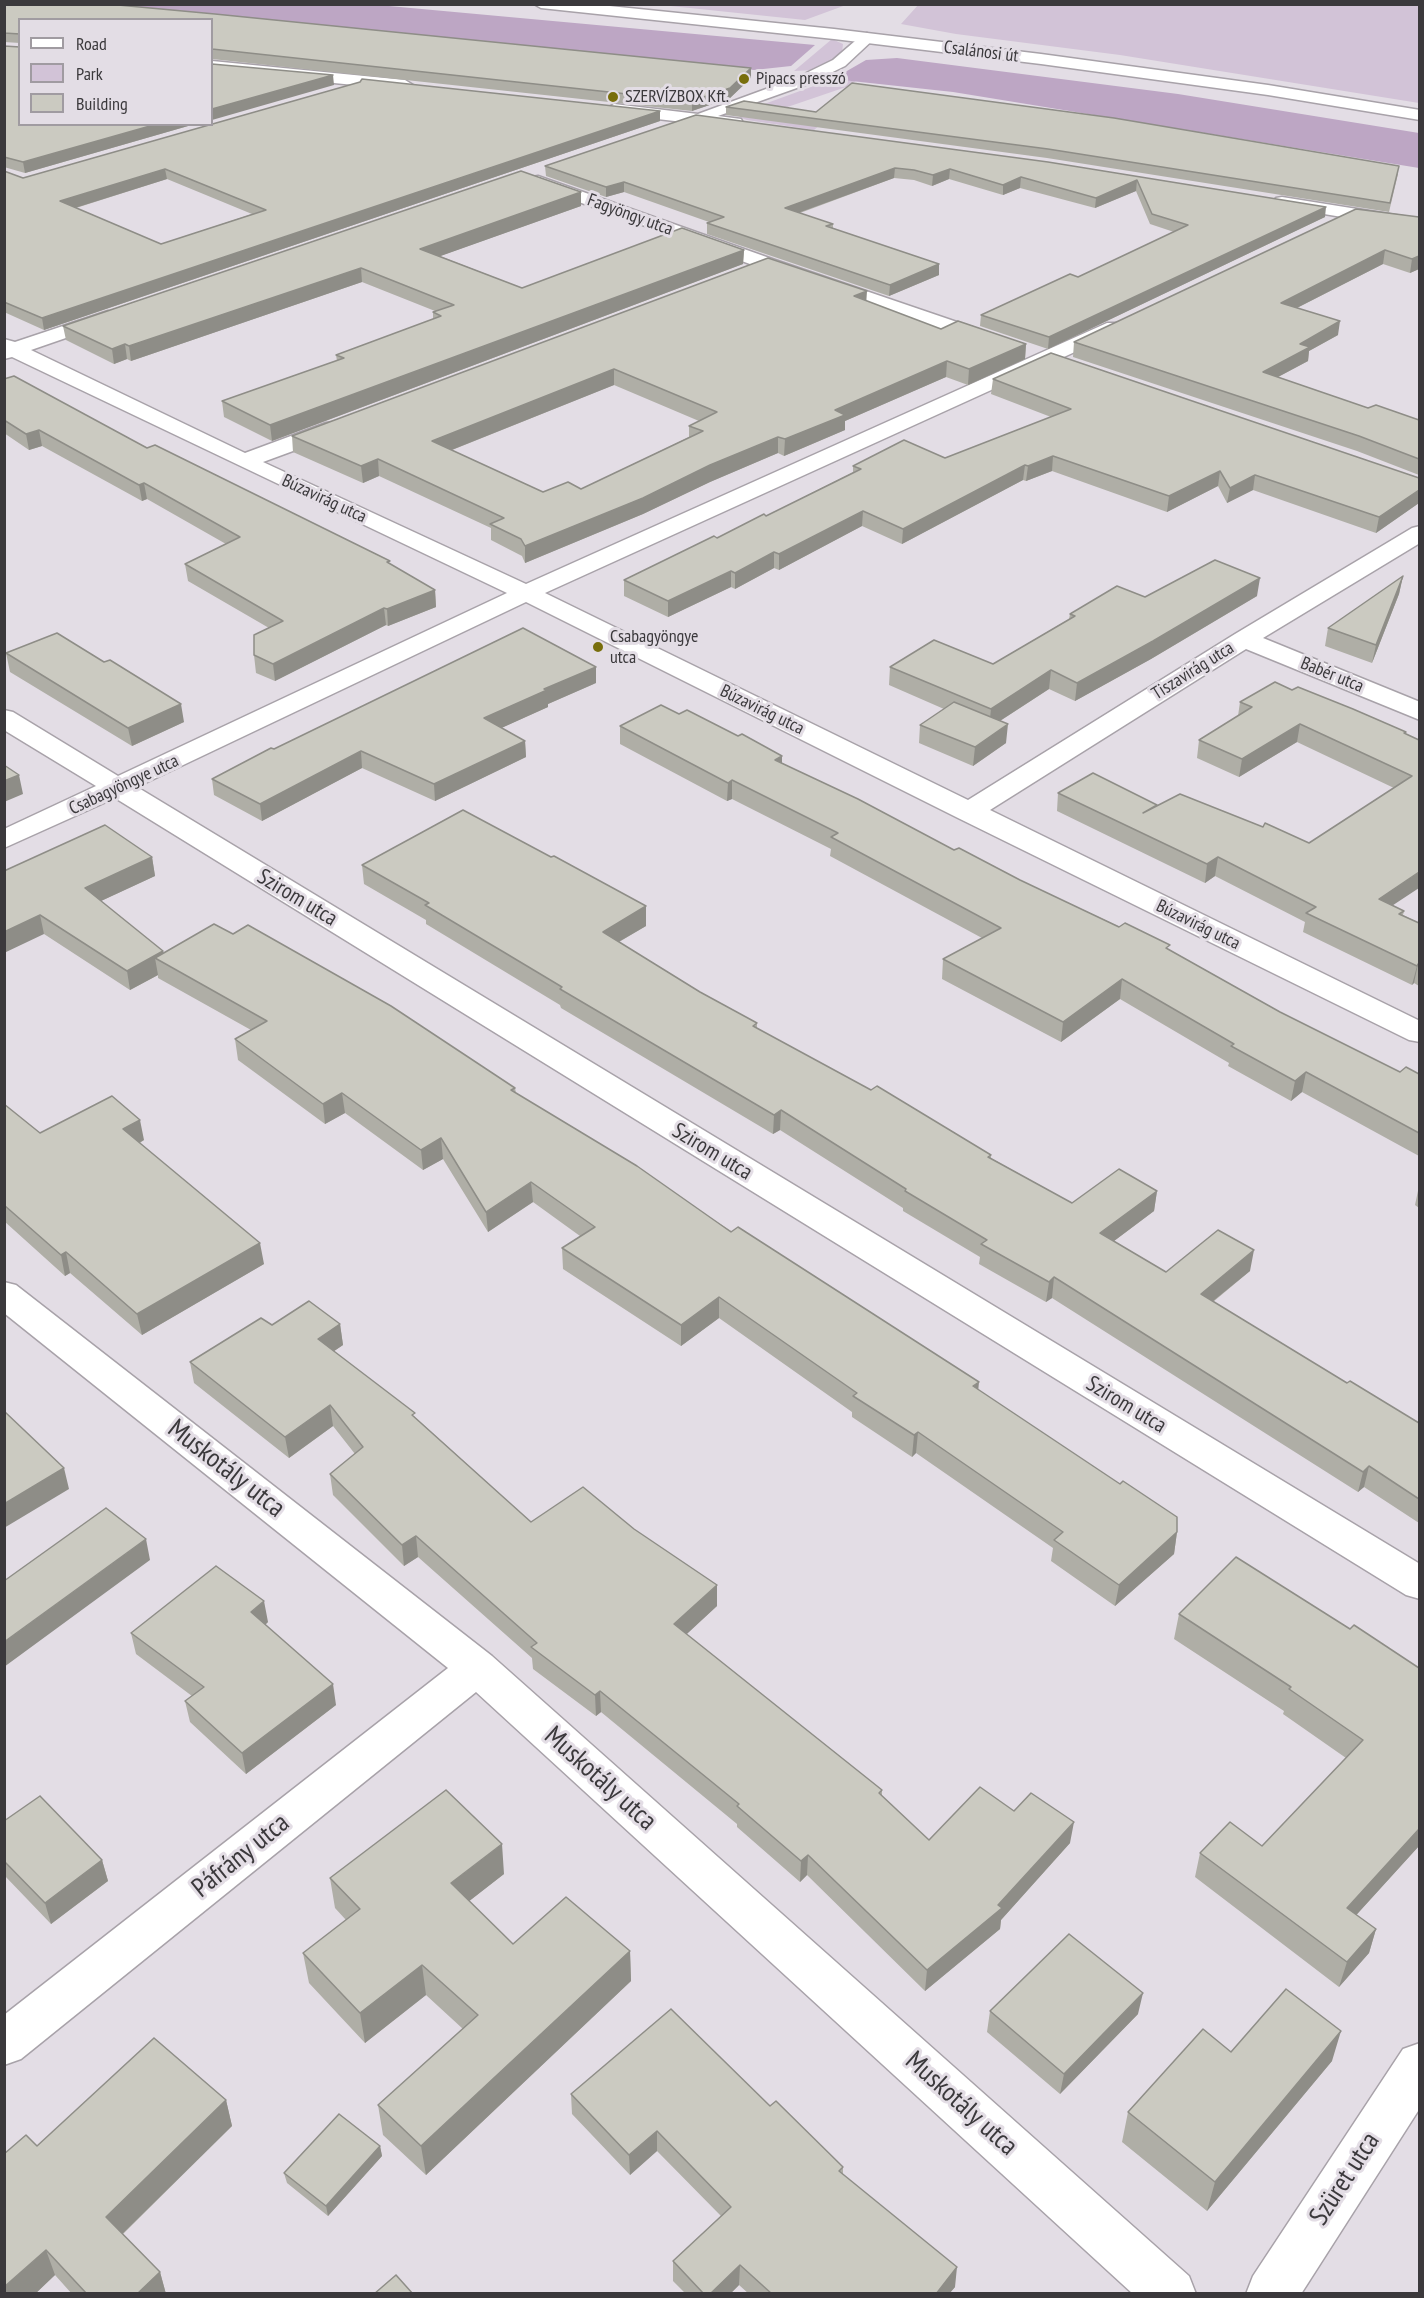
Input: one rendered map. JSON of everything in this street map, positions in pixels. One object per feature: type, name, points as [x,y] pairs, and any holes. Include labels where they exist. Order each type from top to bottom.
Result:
[{"type":"street","name":"Csalánosi út","points":[[541,4],[867,38],[1168,76],[1419,115]]},
{"type":"street","points":[[651,133],[802,81],[839,63],[867,38]]},
{"type":"street","points":[[213,66],[420,87]]},
{"type":"street","points":[[328,94],[374,81]]},
{"type":"street","points":[[598,107],[755,126]]},
{"type":"street","name":"Fagyöngy utca","points":[[554,165],[522,176],[768,264],[1070,366]]},
{"type":"street","points":[[1270,200],[1419,225]]},
{"type":"street","points":[[1321,228],[1353,213]]},
{"type":"street","points":[[734,276],[768,264]]},
{"type":"street","points":[[8,349],[127,310]]},
{"type":"street","name":"Csabagyöngye utca","points":[[4,840],[526,593],[1131,319]]},
{"type":"street","name":"Búzavirág utca","points":[[8,349],[526,593],[1419,1033]]},
{"type":"street","points":[[244,461],[356,419]]},
{"type":"street","name":"Tiszavirág utca","points":[[968,812],[1244,639],[1419,533]]},
{"type":"street","name":"Babér utca","points":[[1244,639],[1419,712]]},
{"type":"street","name":"Szirom utca","points":[[4,718],[1419,1584]]},
{"type":"street","name":"Muskotály utca","points":[[4,1294],[477,1668],[1171,2294]]},
{"type":"street","name":"Páfrány utca","points":[[4,2044],[477,1668]]},
{"type":"street","name":"Szüret utca","points":[[1271,2294],[1419,2065]]},
{"type":"green space","points":[[846,4],[805,20],[661,5]]},
{"type":"green space","points":[[919,4],[1419,5],[1419,103],[1120,55],[956,34],[901,24]]},
{"type":"green space","points":[[832,39],[843,44],[842,53],[837,58],[815,70],[794,71]]},
{"type":"green space","points":[[833,79],[856,81],[849,86],[761,116],[820,125],[814,130],[739,117],[756,107]]},
{"type":"shaded area","points":[[106,5],[378,5],[815,45],[791,66],[754,70]]},
{"type":"shaded area","points":[[897,58],[1178,94],[1419,133],[1419,168],[953,92],[833,79],[866,60]]},
{"type":"building","points":[[4,4],[107,4],[751,68],[730,88],[692,101],[213,49],[213,18],[18,18],[18,34],[4,33]]},
{"type":"building","points":[[4,46],[18,47],[18,126],[150,126],[23,162],[4,157]]},
{"type":"building","points":[[213,64],[333,75],[213,109]]},
{"type":"building","points":[[362,79],[660,111],[42,318],[4,302],[4,171],[23,178],[206,126],[213,126],[213,124],[360,82]],"holes":[[[165,169],[266,210],[161,244],[60,201]]]},
{"type":"building","points":[[852,83],[1114,118],[1399,166],[1390,203],[1048,149],[726,107],[744,101],[816,112]]},
{"type":"building","points":[[696,115],[1048,162],[1326,207],[1049,337],[981,315],[1070,274],[1078,277],[1188,225],[1152,214],[1137,180],[1096,198],[1021,177],[1003,185],[950,169],[933,175],[895,168],[785,208],[833,224],[826,226],[939,264],[890,285],[707,223],[724,217],[624,182],[606,187],[545,166]]},
{"type":"building","points":[[521,171],[581,192],[420,249],[522,288],[682,228],[744,250],[270,425],[222,401],[344,358],[336,355],[441,316],[433,312],[454,305],[361,268],[129,346],[125,344],[112,349],[63,326]]},
{"type":"building","points":[[1356,209],[1419,217],[1419,256],[1412,259],[1385,250],[1281,303],[1340,321],[1300,344],[1310,347],[1263,372],[1368,408],[1376,405],[1419,420],[1419,459],[1359,436],[1074,342]]},
{"type":"building","points":[[768,258],[867,291],[854,296],[941,329],[958,321],[1026,344],[969,369],[947,361],[835,410],[845,415],[785,439],[778,437],[710,465],[643,498],[525,546],[521,539],[490,524],[504,518],[378,459],[361,466],[292,436]],"holes":[[[614,369],[717,412],[689,426],[703,431],[581,489],[568,482],[543,492],[432,441]]]},
{"type":"building","points":[[1051,353],[1419,478],[1419,490],[1379,517],[1255,475],[1230,488],[1220,471],[1169,496],[1053,456],[1028,466],[1025,465],[903,529],[863,511],[779,554],[774,552],[735,573],[731,571],[668,601],[624,580],[714,536],[717,538],[764,514],[766,516],[861,469],[853,466],[904,440],[945,458],[1071,409],[993,379]]},
{"type":"building","points":[[14,376],[147,448],[155,445],[390,561],[387,562],[435,590],[387,609],[384,608],[273,664],[254,655],[254,635],[283,621],[185,564],[240,537],[144,483],[139,485],[39,430],[26,434],[4,420],[4,379]]},
{"type":"building","points":[[1215,560],[1260,578],[1077,683],[1051,670],[991,709],[890,667],[934,640],[993,664],[1075,616],[1070,614],[1117,586],[1145,597]]},
{"type":"building","points":[[1403,576],[1376,645],[1328,628]]},
{"type":"building","points":[[523,628],[596,667],[484,718],[525,741],[434,784],[361,751],[260,804],[212,779],[271,748],[274,749]]},
{"type":"building","points":[[57,633],[104,662],[110,660],[181,704],[128,728],[6,653]]},
{"type":"building","points":[[1275,682],[1292,690],[1298,687],[1353,709],[1419,740],[1419,872],[1379,899],[1404,911],[1399,914],[1419,923],[1419,965],[1306,913],[1316,907],[1218,857],[1207,864],[1058,793],[1093,773],[1157,805],[1143,813],[1180,794],[1263,827],[1265,823],[1309,843],[1412,776],[1300,724],[1242,759],[1199,740],[1252,707],[1240,702]]},
{"type":"building","points":[[954,702],[1008,724],[975,747],[920,725]]},
{"type":"building","points":[[661,705],[679,714],[687,710],[738,736],[742,734],[782,756],[775,760],[858,799],[954,850],[959,848],[1119,927],[1125,923],[1170,945],[1166,948],[1280,1012],[1400,1072],[1406,1067],[1419,1074],[1419,1133],[1306,1072],[1295,1081],[1231,1046],[1234,1044],[1122,979],[1063,1022],[943,959],[1001,928],[831,837],[838,833],[732,780],[728,783],[620,726]]},
{"type":"building","points":[[4,765],[19,775],[4,781]]},
{"type":"building","points":[[463,810],[646,906],[603,932],[700,992],[757,1023],[753,1026],[871,1090],[877,1086],[991,1155],[988,1157],[1072,1203],[1119,1169],[1157,1191],[1100,1233],[1166,1272],[1218,1230],[1254,1250],[1201,1294],[1347,1383],[1350,1381],[1419,1423],[1419,1499],[1369,1466],[1363,1472],[1054,1277],[1049,1282],[981,1244],[987,1240],[905,1191],[906,1189],[781,1110],[774,1115],[560,989],[562,987],[425,905],[429,903],[362,865]]},
{"type":"building","points":[[105,825],[152,857],[85,888],[163,951],[127,971],[40,915],[4,932],[4,871]]},
{"type":"building","points":[[214,924],[233,934],[248,925],[391,1006],[515,1088],[511,1090],[637,1166],[731,1232],[738,1227],[979,1382],[973,1386],[1120,1484],[1123,1481],[1177,1517],[1177,1532],[1119,1585],[1054,1540],[1063,1532],[918,1432],[914,1435],[853,1396],[857,1393],[719,1297],[681,1325],[562,1248],[595,1227],[531,1182],[486,1212],[441,1138],[421,1150],[342,1093],[323,1104],[235,1039],[267,1021],[155,958]]},
{"type":"building","points":[[112,1096],[140,1120],[123,1129],[260,1243],[137,1314],[66,1252],[61,1255],[4,1205],[4,1104],[40,1133]]},
{"type":"building","points":[[309,1301],[340,1324],[318,1339],[415,1413],[412,1415],[531,1522],[583,1487],[634,1529],[717,1585],[674,1624],[882,1790],[879,1793],[929,1840],[980,1787],[1014,1811],[1031,1793],[1074,1822],[998,1905],[1002,1908],[927,1970],[808,1855],[801,1861],[737,1806],[739,1804],[600,1691],[595,1695],[531,1647],[537,1643],[416,1536],[402,1545],[330,1474],[363,1447],[330,1405],[285,1437],[190,1362],[261,1318],[272,1325]]},
{"type":"building","points":[[4,1411],[64,1468],[4,1504]]},
{"type":"building","points":[[106,1508],[146,1539],[4,1642],[4,1581]]},
{"type":"building","points":[[1236,1557],[1350,1629],[1354,1625],[1419,1668],[1419,1829],[1347,1908],[1376,1929],[1347,1962],[1200,1853],[1230,1822],[1262,1846],[1363,1740],[1289,1689],[1291,1687],[1179,1614]]},
{"type":"building","points":[[216,1566],[264,1601],[251,1612],[333,1684],[242,1753],[185,1701],[204,1687],[131,1633]]},
{"type":"building","points":[[446,1790],[502,1844],[451,1883],[513,1944],[566,1897],[630,1951],[421,2146],[378,2105],[478,2015],[422,1965],[360,2013],[303,1953],[360,1909],[330,1878]]},
{"type":"building","points":[[40,1796],[102,1860],[45,1903],[4,1861],[4,1821]]},
{"type":"building","points":[[1069,1934],[1143,1993],[1064,2074],[990,2011]]},
{"type":"building","points":[[1286,1989],[1341,2031],[1215,2182],[1128,2112],[1203,2029],[1231,2052]]},
{"type":"building","points":[[671,2009],[770,2106],[776,2101],[843,2167],[839,2171],[957,2267],[936,2294],[772,2294],[740,2265],[710,2294],[704,2294],[673,2261],[731,2207],[657,2131],[629,2155],[571,2094]]},
{"type":"building","points":[[154,2038],[226,2100],[106,2217],[160,2272],[137,2294],[87,2294],[46,2250],[4,2287],[4,2154],[26,2135],[37,2146]]},
{"type":"building","points":[[339,2114],[380,2146],[326,2206],[284,2173]]},
{"type":"building","points":[[396,2275],[413,2294],[374,2294]]},
{"type":"place","name":"Pipacs presszó","points":[[744,79]]},
{"type":"place","name":"SZERVÍZBOX Kft.","points":[[613,97]]},
{"type":"place","name":"Csabagyöngye utca","points":[[598,647]]}]
